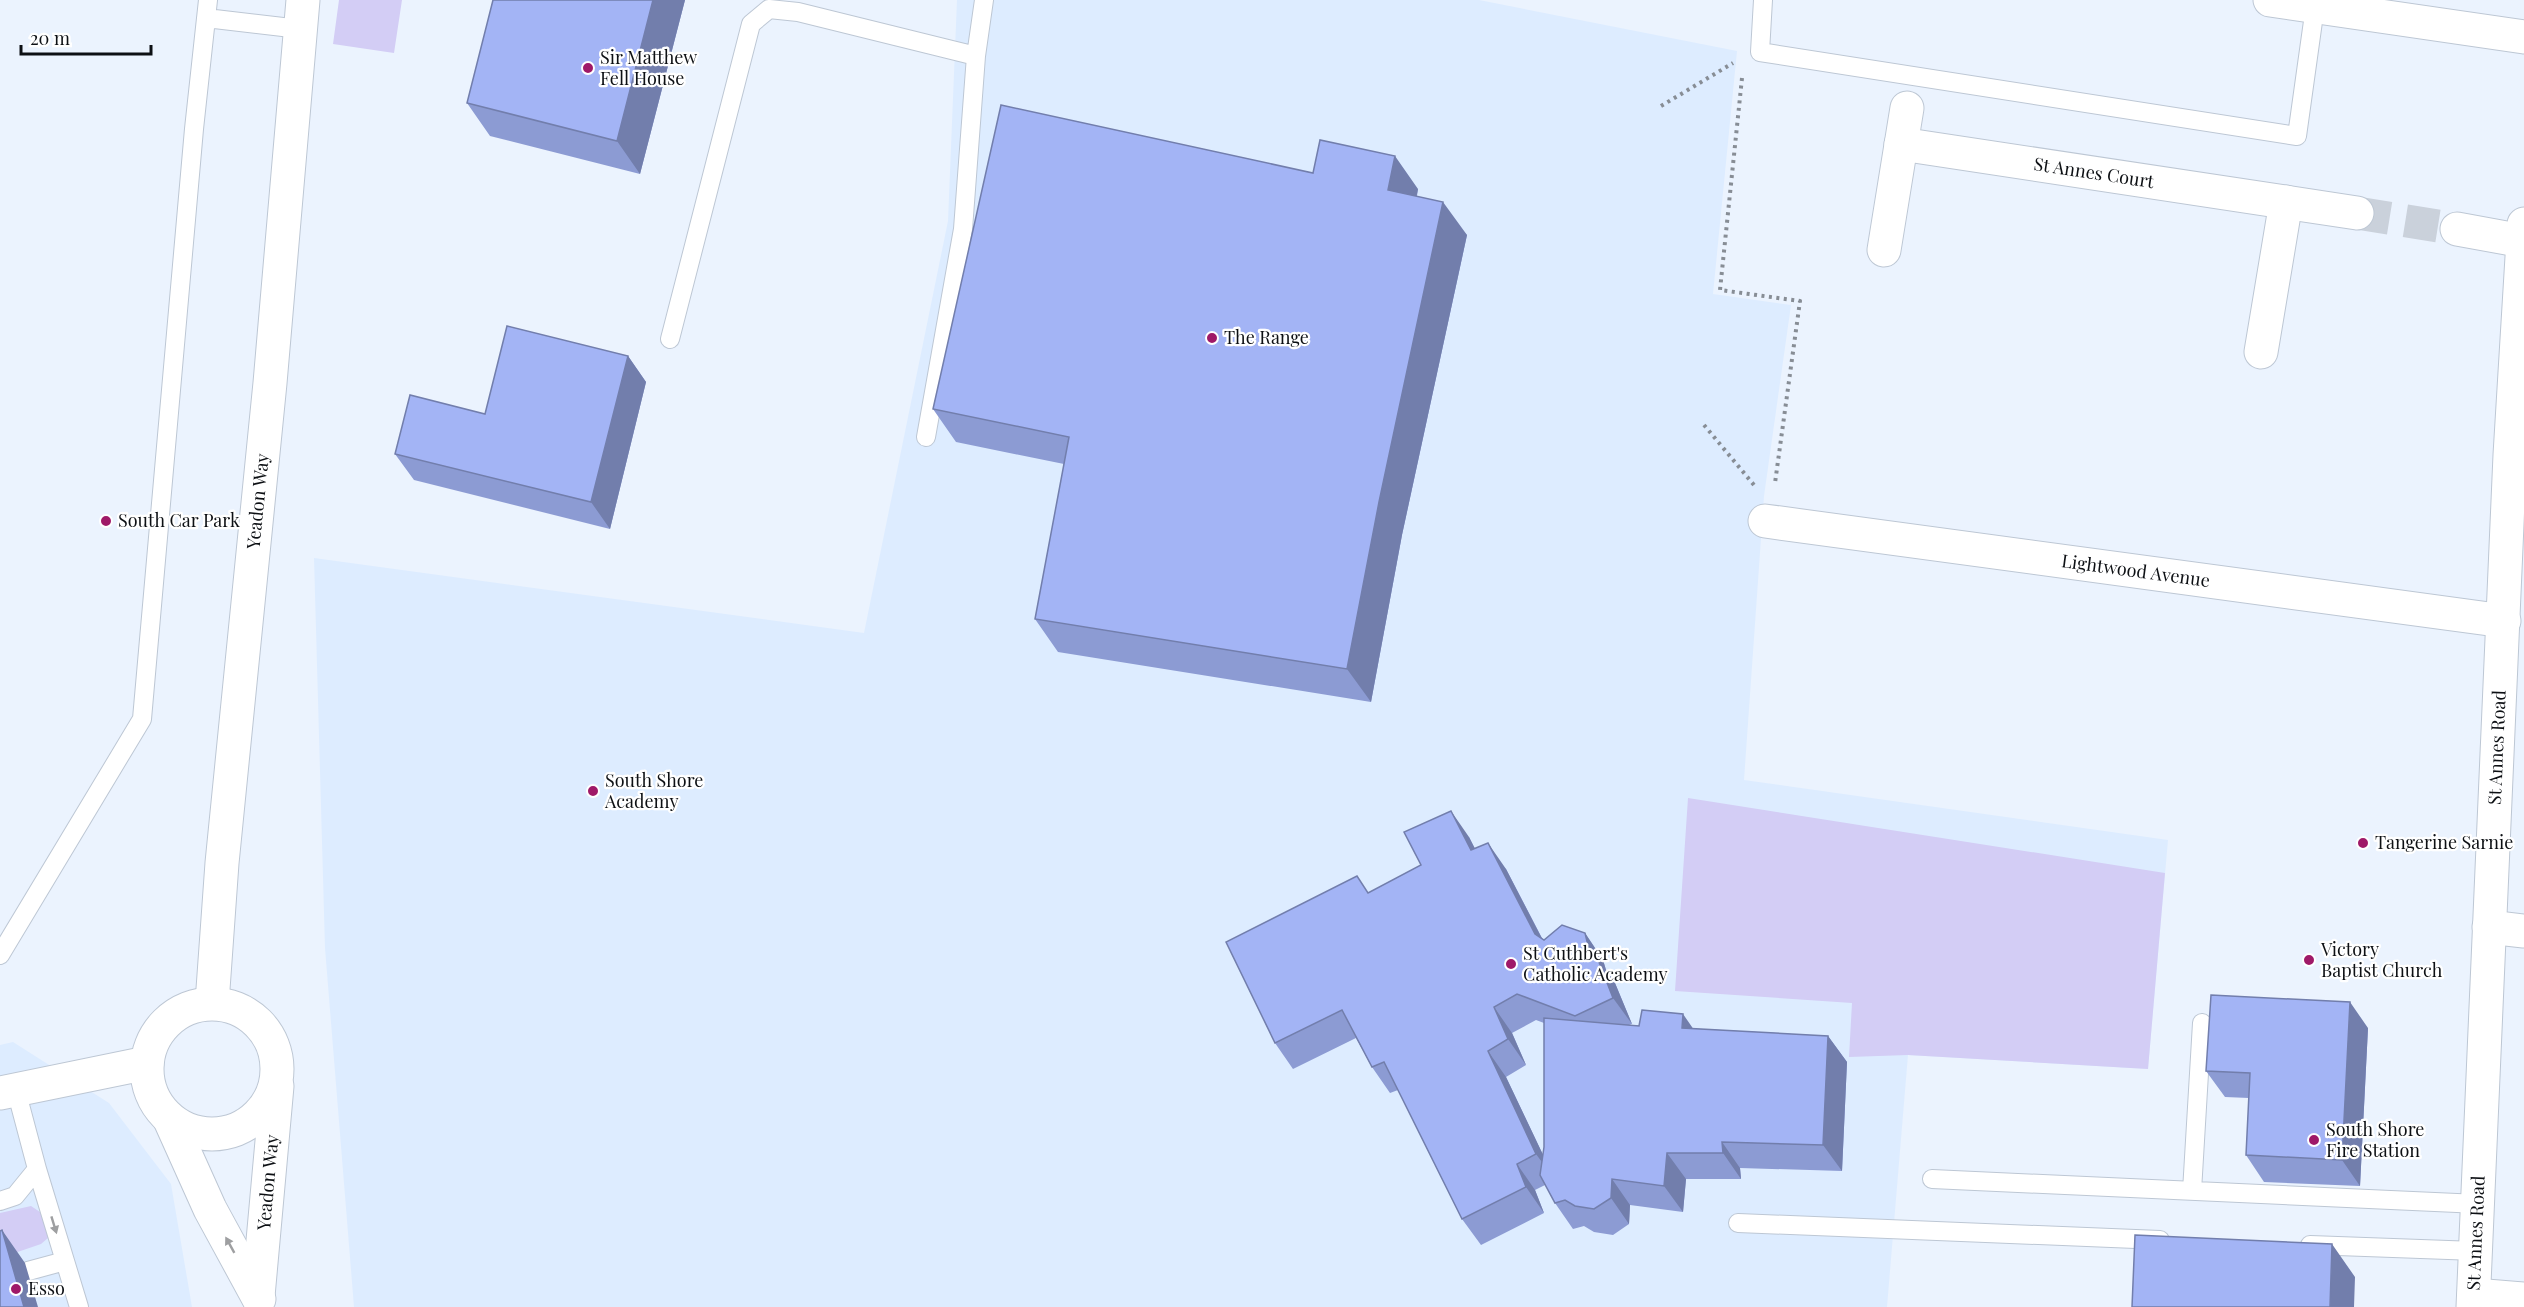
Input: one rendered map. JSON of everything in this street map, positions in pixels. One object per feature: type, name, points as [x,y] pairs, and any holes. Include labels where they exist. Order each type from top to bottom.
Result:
[{"type":"street","points":[[2277,1],[2524,37]]},
{"type":"street","name":"Yeadon Way","points":[[212,1003],[222,863],[270,382],[301,14]]},
{"type":"street","points":[[1884,250],[1907,108]]},
{"type":"street","name":"St Annes Court","points":[[1901,144],[2357,213]]},
{"type":"street","points":[[2261,352],[2286,202]]},
{"type":"street","points":[[2457,229],[2524,233]]},
{"type":"street","name":"St Annes Road","points":[[2474,1301],[2504,621],[2517,455],[2524,233]]},
{"type":"street","name":"Lightwood Avenue","points":[[1769,516],[2504,621]]},
{"type":"street","points":[[2489,927],[2524,931]]},
{"type":"street","points":[[212,1003],[232,1006],[251,1016],[266,1031],[275,1049],[278,1070],[274,1090],[264,1109],[240,1128],[231,1132],[210,1134],[189,1131],[170,1120],[156,1104],[148,1084],[147,1063],[151,1044],[161,1027],[175,1015],[192,1006],[212,1003]]},
{"type":"street","points":[[8,1091],[147,1063]]},
{"type":"street","name":"Yeadon Way","points":[[260,1302],[278,1070]]},
{"type":"street","name":"Yeadon Way","points":[[170,1120],[210,1209],[260,1302]]},
{"type":"street","points":[[2474,1301],[2524,1299]]},
{"type":"lane","points":[[926,437],[963,229],[976,56],[984,0]]},
{"type":"lane","points":[[1763,0],[1752,55],[2297,136],[2315,7]]},
{"type":"lane","points":[[0,955],[142,719],[185,220],[207,9],[301,14]]},
{"type":"lane","points":[[670,339],[751,24],[768,9],[798,12],[976,56]]},
{"type":"lane","points":[[2192,1191],[2202,1023]]},
{"type":"lane","points":[[8,1091],[37,1169],[78,1307]]},
{"type":"lane","points":[[0,1201],[15,1196],[37,1169]]},
{"type":"lane","points":[[1932,1179],[2479,1204]]},
{"type":"lane","points":[[1738,1223],[2180,1240]]},
{"type":"lane","points":[[2287,1244],[2476,1251]]},
{"type":"lane","points":[[28,1271],[65,1262]]},
{"type":"path","points":[[1661,106],[1752,55]]},
{"type":"path","points":[[1752,55],[1720,290],[1800,301],[1769,516]]},
{"type":"path","points":[[1704,425],[1769,516]]},
{"type":"shaded area","points":[[339,0],[402,0],[394,53],[333,44]]},
{"type":"shaded area","points":[[957,0],[1479,0],[1737,51],[1713,294],[1791,305],[1764,496],[1744,780],[2168,840],[2148,1069],[1908,1055],[1887,1307],[354,1307],[325,948],[314,558],[864,633],[948,221]]},
{"type":"shaded area","points":[[1688,798],[2165,873],[2148,1069],[1908,1055],[1849,1057],[1852,1003],[1675,991]]},
{"type":"shaded area","points":[[13,1042],[109,1103],[171,1184],[192,1307],[0,1307],[0,1045]]},
{"type":"shaded area","points":[[31,1206],[43,1214],[48,1238],[41,1244],[0,1258],[0,1213]]},
{"type":"building","name":"Sir Matthew Fell House","points":[[493,0],[653,0],[617,141],[467,103]]},
{"type":"building","name":"The Range","points":[[1001,105],[1313,173],[1320,140],[1395,156],[1388,190],[1443,202],[1379,502],[1347,669],[1035,619],[1069,437],[933,409]]},
{"type":"building","points":[[507,326],[628,356],[591,502],[395,454],[410,395],[485,414]]},
{"type":"building","points":[[1451,811],[1471,850],[1488,843],[1535,934],[1544,940],[1562,925],[1585,933],[1590,954],[1597,957],[1613,998],[1575,1016],[1517,994],[1494,1007],[1508,1039],[1488,1051],[1536,1154],[1517,1164],[1526,1187],[1462,1219],[1384,1062],[1372,1067],[1342,1010],[1275,1043],[1226,942],[1357,876],[1368,893],[1421,865],[1404,832]]},
{"type":"building","name":"South Shore Fire Station","points":[[2211,995],[2350,1002],[2342,1160],[2246,1155],[2250,1073],[2206,1071]]},
{"type":"building","points":[[1642,1010],[1683,1014],[1682,1028],[1828,1036],[1823,1145],[1722,1142],[1723,1153],[1667,1153],[1664,1186],[1612,1179],[1611,1198],[1594,1209],[1575,1206],[1565,1200],[1555,1203],[1540,1175],[1544,1147],[1544,1018],[1639,1026]]},
{"type":"building","points":[[2,1230],[24,1307],[0,1307],[0,1231]]},
{"type":"building","points":[[2135,1235],[2332,1244],[2330,1307],[2132,1307]]},
{"type":"tunnel","points":[[2357,213],[2457,229]]},
{"type":"place","name":"Sir Matthew Fell House","points":[[588,68]]},
{"type":"place","name":"The Range","points":[[1212,338]]},
{"type":"place","name":"South Car Park","points":[[106,521]]},
{"type":"place","name":"South Shore Academy","points":[[593,791]]},
{"type":"place","name":"Tangerine Sarnie","points":[[2363,843]]},
{"type":"place","name":"Victory Baptist Church","points":[[2309,960]]},
{"type":"place","name":"St Cuthbert's Catholic Academy","points":[[1511,964]]},
{"type":"place","name":"South Shore Fire Station","points":[[2314,1140]]},
{"type":"place","name":"Esso","points":[[16,1289]]}]
